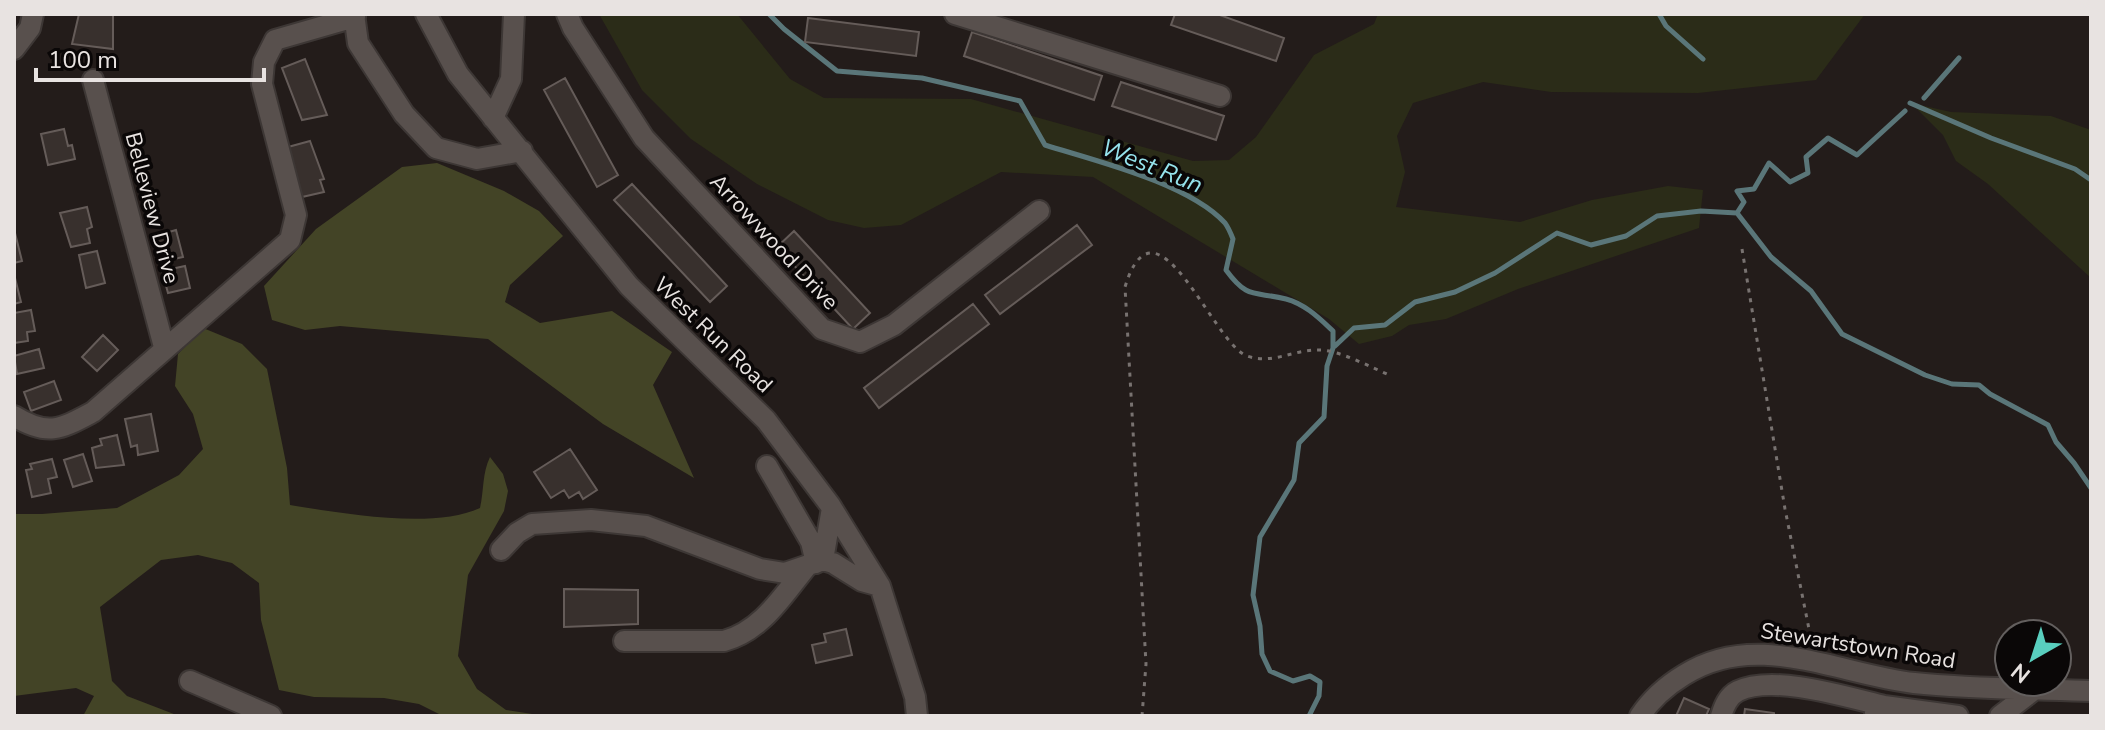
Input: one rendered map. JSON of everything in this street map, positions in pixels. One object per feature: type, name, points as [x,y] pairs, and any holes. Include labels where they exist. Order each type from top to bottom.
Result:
[{"type":"street","points":[[14,49],[30,28],[33,14]]},
{"type":"street","name":"West Run Road","points":[[426,14],[458,74],[629,286],[766,420],[832,508],[880,586],[915,697],[917,716]]},
{"type":"street","points":[[493,118],[511,79],[514,14]]},
{"type":"street","name":"Arrowwood Drive","points":[[567,14],[644,138],[822,329],[860,342],[894,325],[1039,211]]},
{"type":"street","points":[[955,14],[1220,96]]},
{"type":"street","points":[[14,416],[32,427],[62,428],[93,412],[290,240],[296,215],[262,84],[264,62],[275,40],[354,16],[358,43],[404,114],[436,148],[477,159],[522,151]]},
{"type":"street","name":"Belleview Drive","points":[[93,80],[164,347]]},
{"type":"street","points":[[767,466],[811,542],[815,563]]},
{"type":"street","points":[[624,641],[724,641],[755,628],[815,563],[832,508]]},
{"type":"street","points":[[501,550],[517,533],[532,524],[591,520],[646,526],[760,569],[785,573],[815,563],[833,563],[862,581],[880,586]]},
{"type":"street","name":"Stewartstown Road","points":[[1640,716],[1663,689],[1684,674],[1705,662],[1740,654],[1777,655],[1915,683],[1993,687]]},
{"type":"street","points":[[190,681],[271,716]]},
{"type":"street","points":[[1721,716],[1727,700],[1736,692],[1753,687],[1808,688],[1878,711],[1958,716]]},
{"type":"street","points":[[2000,716],[2023,698]]},
{"type":"path","points":[[1742,249],[1785,509],[1815,655]]},
{"type":"path","points":[[1142,716],[1146,664],[1125,287],[1132,265],[1146,254],[1161,255],[1178,267],[1224,337],[1243,355],[1276,359],[1322,350],[1389,375]]},
{"type":"green space","points":[[599,14],[737,14],[790,79],[824,98],[971,99],[1193,161],[1229,160],[1256,137],[1314,55],[1374,24],[1378,14],[1865,14],[1816,80],[1698,93],[1551,92],[1483,82],[1413,103],[1397,136],[1405,172],[1396,207],[1520,222],[1592,200],[1668,186],[1703,190],[1699,228],[1518,289],[1446,319],[1409,325],[1392,336],[1359,344],[1329,319],[1093,177],[1001,172],[901,225],[864,228],[828,220],[757,184],[691,139],[642,90]]},
{"type":"green space","points":[[1911,103],[1951,112],[2051,116],[2091,130],[2091,278],[1988,184],[1956,161],[1943,135]]},
{"type":"green space","points":[[437,163],[504,191],[539,211],[563,236],[510,285],[505,302],[540,323],[612,311],[672,352],[653,385],[694,478],[603,424],[488,339],[340,326],[305,330],[272,320],[264,286],[316,229],[402,167]]},
{"type":"green space","points":[[203,328],[242,344],[267,369],[287,468],[290,505],[386,518],[460,515],[480,508],[490,457],[503,474],[508,491],[504,511],[468,575],[458,656],[477,689],[506,710],[545,716],[443,716],[419,704],[384,698],[314,697],[279,690],[261,620],[259,583],[232,563],[198,555],[161,560],[100,607],[112,681],[127,696],[179,716],[83,716],[94,696],[76,688],[14,696],[14,514],[117,508],[179,475],[203,449],[193,414],[175,386],[178,354]]},
{"type":"building","points":[[79,14],[113,14],[113,49],[72,44]]},
{"type":"building","points":[[1175,14],[1217,14],[1284,38],[1276,61],[1171,25]]},
{"type":"building","points":[[808,18],[919,32],[916,56],[805,42]]},
{"type":"building","points":[[972,32],[1102,76],[1094,100],[964,56]]},
{"type":"building","points":[[305,59],[327,115],[302,120],[282,68]]},
{"type":"building","points":[[565,78],[618,175],[597,187],[544,90]]},
{"type":"building","points":[[1121,82],[1224,116],[1216,140],[1112,106]]},
{"type":"building","points":[[64,129],[75,159],[48,165],[41,134]]},
{"type":"building","points":[[310,141],[324,179],[320,180],[324,192],[302,197],[288,147]]},
{"type":"building","points":[[632,184],[727,286],[710,302],[614,200]]},
{"type":"building","points":[[87,207],[92,227],[87,229],[90,243],[71,247],[60,213]]},
{"type":"building","points":[[1077,225],[1092,245],[1000,314],[985,295]]},
{"type":"building","points":[[14,229],[22,261],[14,263]]},
{"type":"building","points":[[176,230],[183,257],[165,261],[162,248],[157,250],[154,236]]},
{"type":"building","points":[[794,231],[870,313],[853,329],[777,247]]},
{"type":"building","points":[[97,251],[105,283],[86,288],[79,255]]},
{"type":"building","points":[[185,266],[190,288],[168,293],[162,271]]},
{"type":"building","points":[[14,274],[21,302],[14,304]]},
{"type":"building","points":[[973,304],[989,324],[879,408],[864,388]]},
{"type":"building","points":[[31,310],[35,331],[27,332],[28,341],[14,343],[14,313]]},
{"type":"building","points":[[103,335],[118,350],[97,371],[82,357]]},
{"type":"building","points":[[39,349],[44,368],[17,374],[14,356]]},
{"type":"building","points":[[54,381],[61,400],[31,411],[24,392]]},
{"type":"building","points":[[151,414],[158,451],[138,455],[137,445],[131,447],[125,419]]},
{"type":"building","points":[[117,435],[124,465],[96,468],[92,448],[102,445],[100,439]]},
{"type":"building","points":[[570,449],[597,490],[583,499],[579,492],[569,498],[564,490],[551,498],[534,472]]},
{"type":"building","points":[[83,454],[92,481],[73,487],[64,460]]},
{"type":"building","points":[[52,459],[57,477],[48,479],[51,493],[32,497],[26,470],[32,469],[30,464]]},
{"type":"building","points":[[564,589],[638,590],[638,624],[564,627]]},
{"type":"building","points":[[846,629],[852,655],[816,663],[812,645],[826,642],[824,634]]},
{"type":"building","points":[[1684,698],[1709,709],[1706,716],[1676,716]]},
{"type":"building","points":[[1745,709],[1774,713],[1774,716],[1744,716]]},
{"type":"waterway","name":"West Run","points":[[769,14],[837,71],[922,78],[1020,101],[1045,145],[1140,175],[1209,209],[1225,223],[1233,239],[1226,270],[1240,286],[1252,293],[1299,304],[1333,331],[1324,417],[1299,443],[1294,480],[1260,537],[1253,595],[1262,654],[1270,671],[1293,681],[1310,676],[1320,682],[1319,696],[1309,716]]},
{"type":"waterway","points":[[1659,14],[1666,26],[1703,59]]},
{"type":"waterway","points":[[1924,98],[1959,58]]},
{"type":"waterway","points":[[1910,103],[1991,138],[2075,169],[2091,180]]},
{"type":"waterway","points":[[1335,346],[1354,328],[1385,325],[1415,302],[1455,292],[1495,273],[1557,233],[1591,245],[1626,236],[1657,216],[1701,211],[1737,213],[1744,202],[1737,191],[1754,189],[1769,163],[1790,182],[1808,173],[1806,157],[1828,138],[1857,155],[1905,111]]},
{"type":"waterway","points":[[1737,213],[1771,257],[1811,291],[1842,334],[1925,375],[1952,384],[1979,385],[2048,425],[2056,442],[2091,488]]}]
